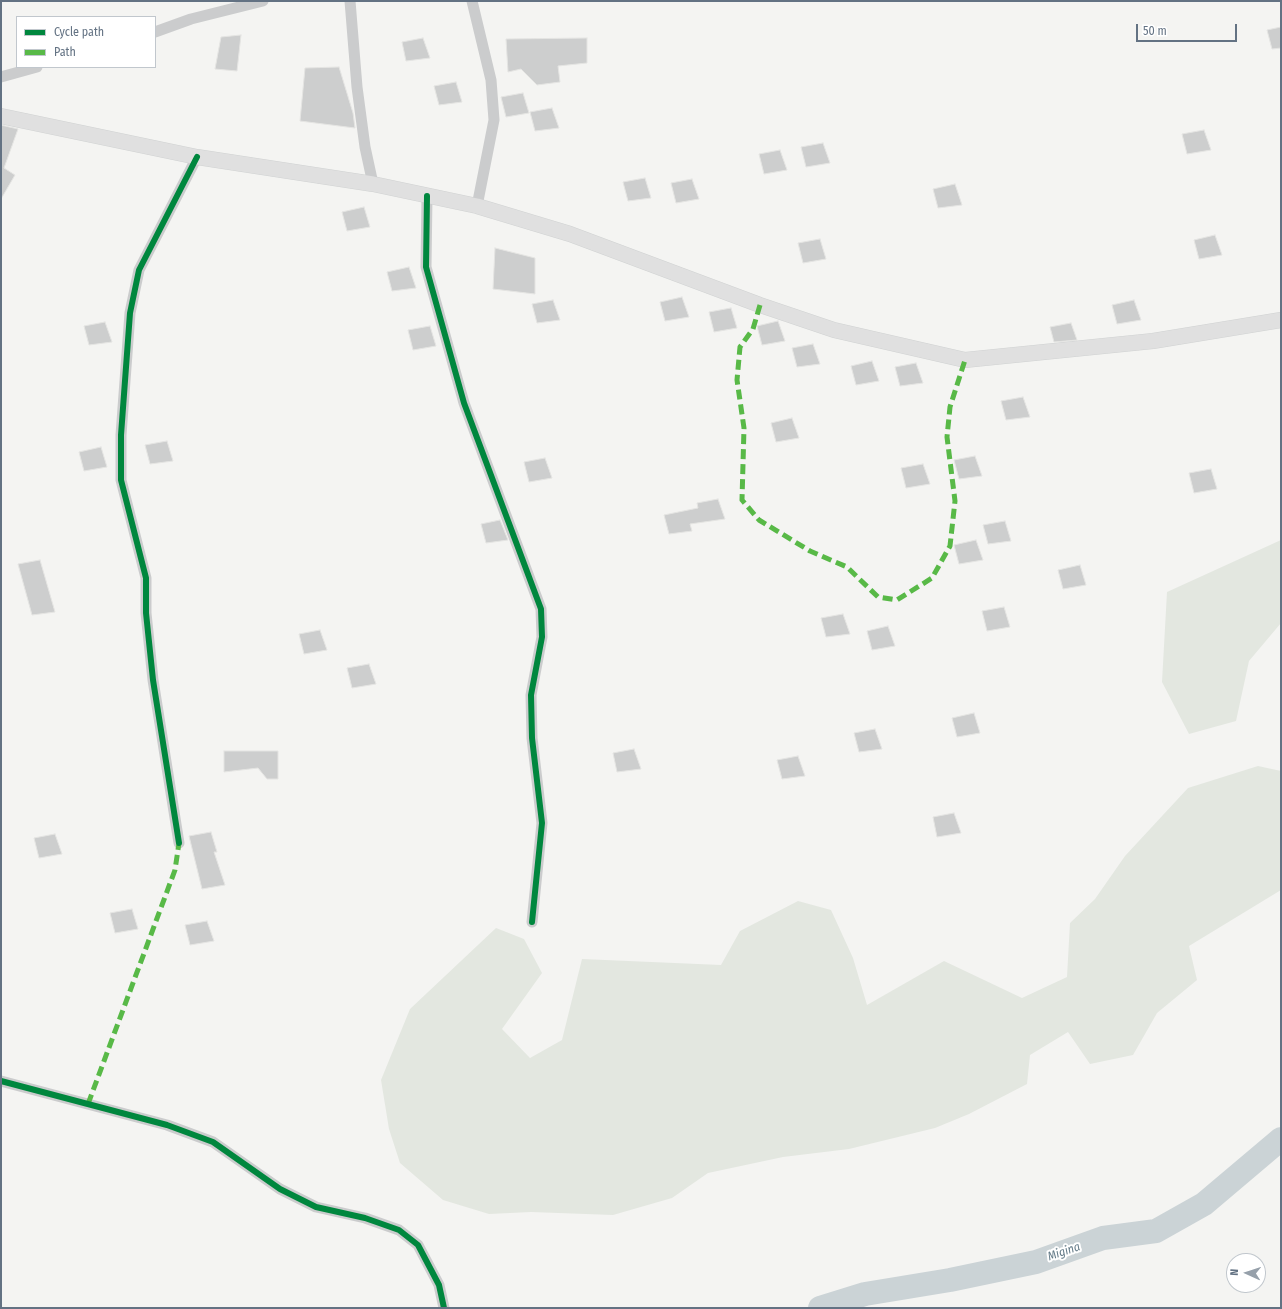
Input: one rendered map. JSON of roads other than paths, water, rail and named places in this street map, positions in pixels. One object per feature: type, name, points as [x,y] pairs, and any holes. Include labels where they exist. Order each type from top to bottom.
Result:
[{"type":"main road","points":[[1,116],[197,157],[373,184],[477,206],[570,234],[760,305],[834,330],[964,360],[1153,341],[1281,320]]},
{"type":"street","points":[[156,32],[192,20],[263,1]]},
{"type":"street","points":[[350,1],[356,87],[367,159],[373,184]]},
{"type":"street","points":[[472,1],[491,80],[494,120],[477,206]]},
{"type":"street","points":[[1,77],[33,68]]},
{"type":"street","points":[[179,843],[153,680],[146,613],[146,578],[121,480],[121,435],[130,313],[139,270],[197,157]]},
{"type":"street","points":[[427,196],[426,267],[460,388],[492,483],[524,560],[541,609],[542,637],[531,695],[532,738],[539,784],[542,823],[532,922]]},
{"type":"street","points":[[1,1081],[181,1130],[214,1142],[280,1189],[316,1207],[365,1218],[399,1230],[418,1244],[439,1286],[444,1308]]},
{"type":"waterway","name":"Migina","points":[[820,1308],[865,1294],[950,1280],[1036,1262],[1103,1238],[1156,1231],[1204,1204],[1281,1139]]}]
